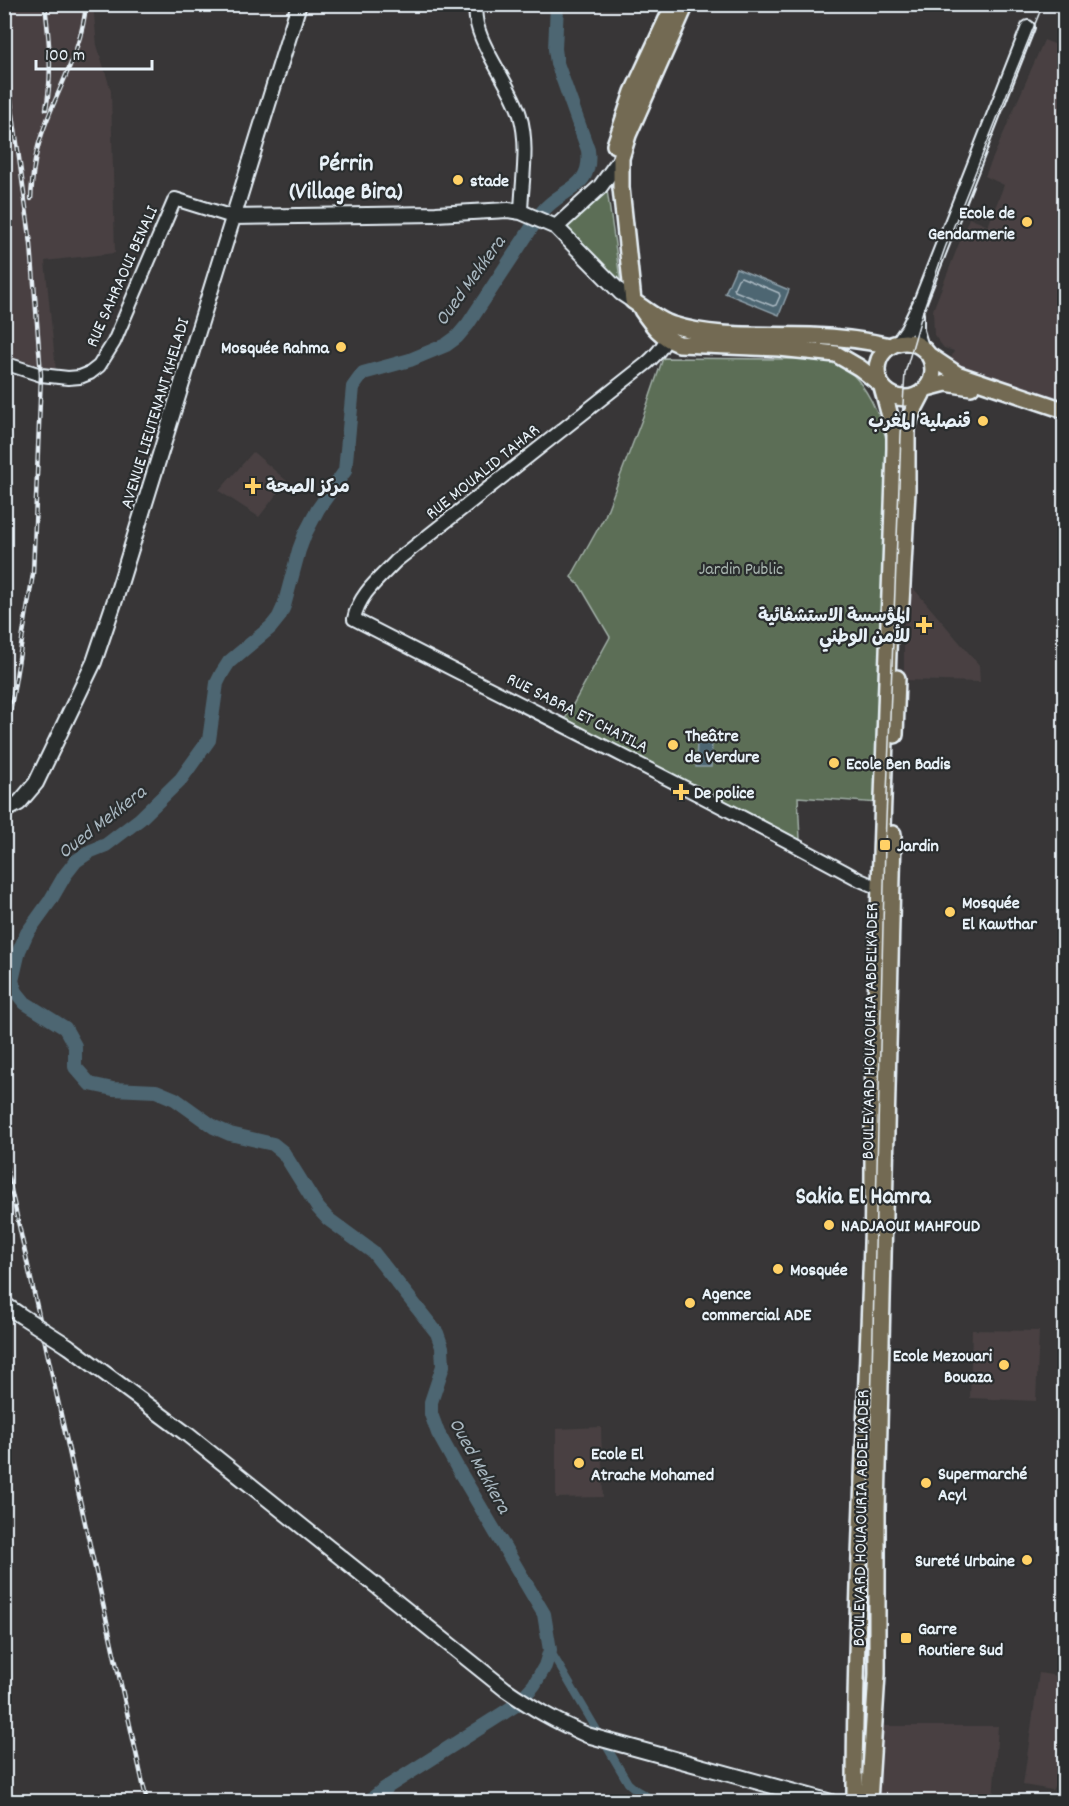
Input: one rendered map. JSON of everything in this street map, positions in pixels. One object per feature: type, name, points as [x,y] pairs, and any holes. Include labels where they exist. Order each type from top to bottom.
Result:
[{"type":"main road","name":"AVENUE LIEUTENANT KHELADI","points":[[4,811],[19,803],[36,783],[94,662],[299,4]]},
{"type":"main road","points":[[594,193],[616,159],[633,92],[674,4]]},
{"type":"main road","points":[[553,225],[594,193],[616,159],[686,4]]},
{"type":"main road","points":[[616,159],[635,303]]},
{"type":"main road","points":[[233,217],[508,210],[523,212],[553,225],[621,293],[635,303],[657,331],[669,332],[679,344],[724,338],[768,342],[814,336],[893,344],[913,343],[957,374],[1065,410]]},
{"type":"main road","points":[[768,342],[778,348],[836,354],[851,362],[897,398],[912,398],[941,384],[960,384],[1065,420]]},
{"type":"main road","points":[[893,344],[884,352],[877,366],[895,434],[902,445]]},
{"type":"main road","points":[[902,445],[909,421],[933,376],[933,363],[926,352]]},
{"type":"main road","name":"BOULEVARD HOUAOURIA ABDELKADER","points":[[869,1802],[877,1674],[877,1510],[886,889],[902,445]]},
{"type":"main road","name":"BOULEVARD HOUAOURIA ABDELKADER","points":[[855,1802],[855,1685],[872,1247],[874,1063],[886,889]]},
{"type":"main road","points":[[4,1304],[68,1346],[188,1435],[505,1689],[553,1721],[588,1735],[831,1802]]},
{"type":"street","points":[[476,4],[478,29],[515,100],[520,116],[525,158],[523,212]]},
{"type":"street","points":[[893,344],[907,329],[919,304],[1028,27]]},
{"type":"street","name":"RUE SAHRAOUI BENALI","points":[[4,363],[41,375],[68,378],[90,373],[99,366],[114,342],[175,199],[233,217]]},
{"type":"street","points":[[919,304],[916,324],[926,352]]},
{"type":"street","name":"RUE MOUALID TAHAR","points":[[354,619],[359,601],[396,561],[647,363],[657,354],[669,332]]},
{"type":"street","name":"RUE SABRA ET CHATILA","points":[[354,619],[692,789],[860,880],[886,889]]},
{"type":"shaded area","points":[[5,5],[93,5],[97,45],[111,91],[115,253],[45,261],[56,371],[5,355]]},
{"type":"shaded area","name":"Ecole de Gendarmerie","points":[[1044,40],[1064,48],[1064,403],[957,368],[950,361],[954,351],[944,348],[934,335],[933,310],[969,218],[988,226],[1004,185],[985,176]]},
{"type":"shaded area","name":"مركز الصحة","points":[[253,452],[287,481],[259,517],[219,491]]},
{"type":"shaded area","name":"المؤسسة الاستشفائية للأمن الوطني","points":[[908,582],[979,665],[980,682],[904,680],[904,585]]},
{"type":"shaded area","name":"Ecole Mezouari Bouaza","points":[[972,1330],[1039,1331],[1036,1401],[970,1398]]},
{"type":"shaded area","name":"Ecole El Atrache Mohamed","points":[[601,1427],[603,1497],[556,1498],[556,1429]]},
{"type":"shaded area","points":[[1039,1673],[1064,1677],[1064,1786],[1055,1785],[1052,1790],[1023,1785]]},
{"type":"shaded area","points":[[878,1726],[998,1726],[993,1801],[874,1802]]},
{"type":"green space","points":[[607,190],[622,292],[561,229]]},
{"type":"green space","name":"Jardin Public","points":[[663,358],[830,360],[853,375],[863,387],[883,430],[890,458],[879,803],[798,797],[800,839],[787,840],[564,721],[610,637],[580,586],[571,577],[605,516]]},
{"type":"water","points":[[736,268],[789,290],[779,315],[725,293]]},
{"type":"water","points":[[697,740],[712,741],[711,767],[696,767]]},
{"type":"waterway","name":"Oued Mekkera","points":[[368,1802],[384,1789],[516,1705],[534,1685],[545,1666],[550,1650],[544,1614],[458,1469],[438,1433],[431,1414],[431,1402],[443,1366],[442,1347],[437,1333],[373,1252],[328,1219],[318,1208],[283,1152],[273,1144],[230,1134],[214,1127],[175,1099],[156,1091],[113,1089],[90,1084],[75,1067],[75,1046],[65,1028],[25,1003],[16,992],[12,981],[19,951],[27,933],[76,861],[106,845],[140,819],[181,779],[209,740],[217,683],[222,673],[229,662],[271,627],[279,617],[305,534],[318,509],[345,471],[353,387],[363,373],[410,360],[446,345],[457,337],[542,212],[581,181],[586,173],[588,150],[557,63],[555,49],[557,4]]},
{"type":"waterway","points":[[550,1650],[628,1783],[657,1802]]},
{"type":"tram line","points":[[862,1774],[885,845],[905,373],[945,248],[1043,4]]},
{"type":"railway","points":[[45,4],[50,69],[46,109]]},
{"type":"railway","points":[[31,199],[38,147],[79,40],[86,4]]},
{"type":"railway","points":[[4,50],[31,244],[41,375],[33,574],[4,749]]},
{"type":"railway","points":[[4,1158],[147,1802]]},
{"type":"place","name":"stade","points":[[458,180]]},
{"type":"place","name":"Ecole de Gendarmerie","points":[[1027,222]]},
{"type":"place","name":"Mosquée Rahma","points":[[341,347]]},
{"type":"place","name":"قنصلية المغرب","points":[[983,421]]},
{"type":"place","name":"مركز الصحة","points":[[253,486]]},
{"type":"place","name":"المؤسسة الاستشفائية للأمن الوطني","points":[[924,625]]},
{"type":"place","name":"Theâtre de Verdure","points":[[673,745]]},
{"type":"place","name":"Ecole Ben Badis","points":[[834,763]]},
{"type":"place","name":"De police","points":[[681,792]]},
{"type":"place","name":"Jardin","points":[[885,845]]},
{"type":"place","name":"Mosquée El Kawthar","points":[[950,912]]},
{"type":"place","name":"NADJAOUI MAHFOUD","points":[[829,1225]]},
{"type":"place","name":"Mosquée","points":[[778,1269]]},
{"type":"place","name":"Agence commercial ADE","points":[[690,1303]]},
{"type":"place","name":"Ecole Mezouari Bouaza","points":[[1004,1365]]},
{"type":"place","name":"Ecole El Atrache Mohamed","points":[[579,1463]]},
{"type":"place","name":"Supermarché Acyl","points":[[926,1483]]},
{"type":"place","name":"Sureté Urbaine","points":[[1027,1560]]},
{"type":"place","name":"Garre Routiere Sud","points":[[906,1638]]},
{"type":"district","name":"Pérrin (Village Bira)","points":[[346,176]]},
{"type":"district","name":"Sakia El Hamra","points":[[863,1195]]}]
